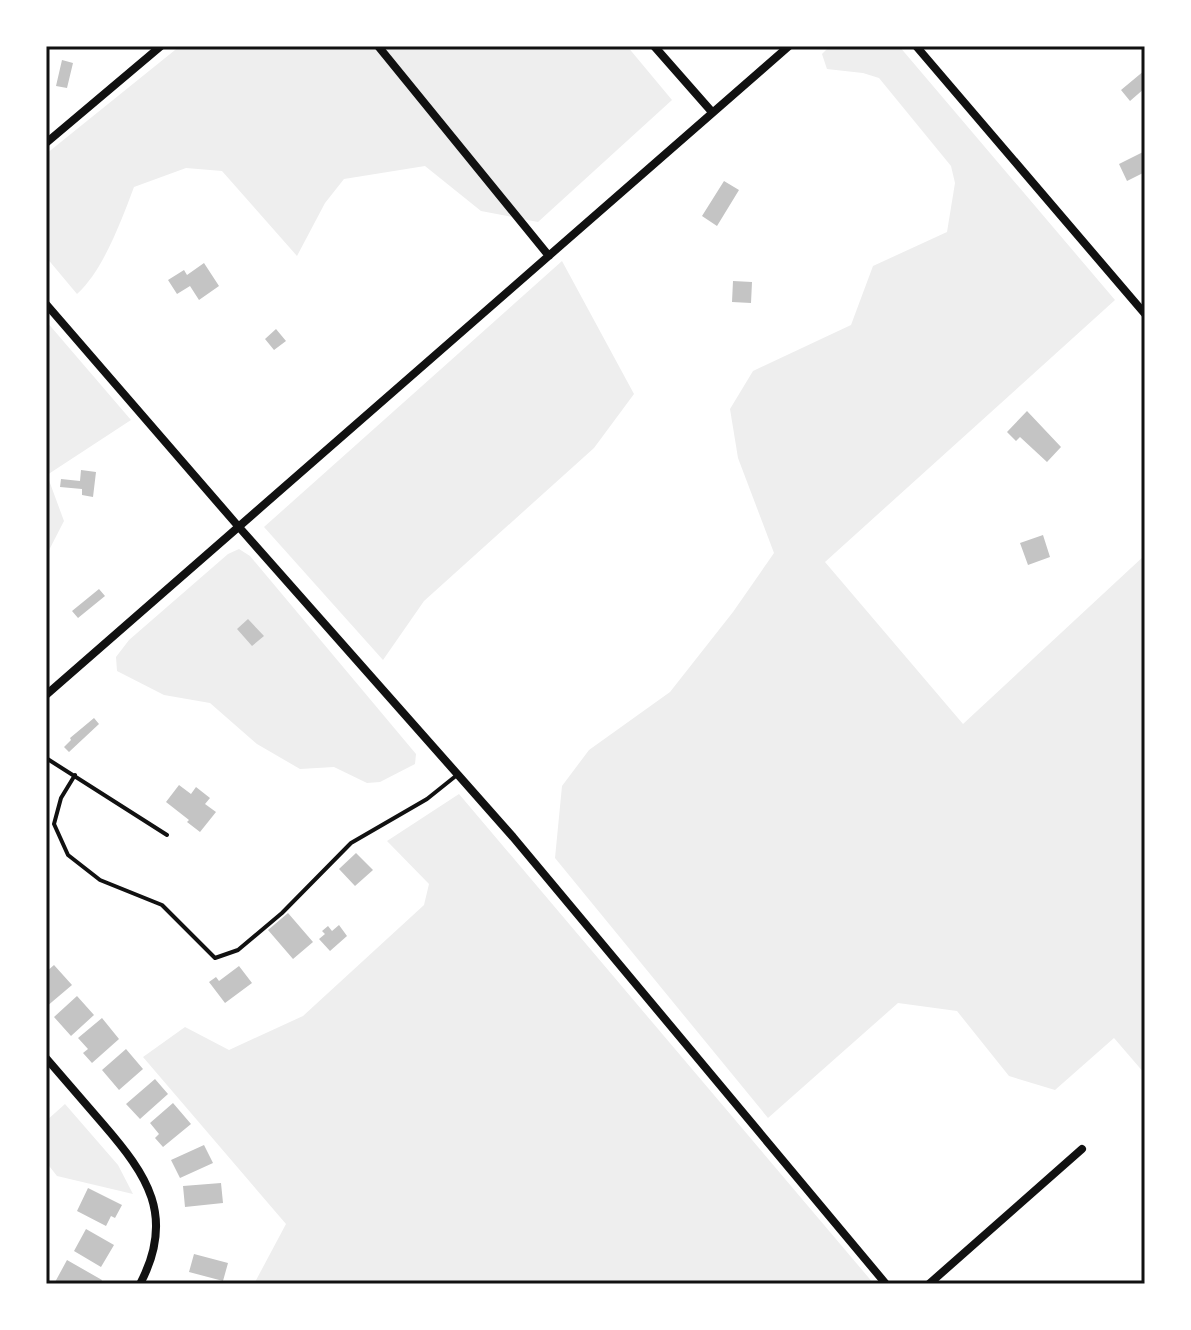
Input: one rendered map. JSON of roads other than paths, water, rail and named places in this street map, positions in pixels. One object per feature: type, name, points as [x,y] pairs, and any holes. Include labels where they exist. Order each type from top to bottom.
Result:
[{"type":"street","points":[[46,143],[161,46]]},
{"type":"street","points":[[378,46],[549,256]]},
{"type":"street","points":[[654,46],[712,112]]},
{"type":"street","points":[[46,695],[789,46]]},
{"type":"street","points":[[916,46],[1145,314]]},
{"type":"street","points":[[46,304],[513,837],[886,1284]]},
{"type":"street","points":[[46,1058],[133,1158],[142,1173],[155,1219],[154,1246],[140,1284]]},
{"type":"street","points":[[929,1284],[1082,1149]]},
{"type":"lane","points":[[46,758],[167,835]]},
{"type":"lane","points":[[75,775],[61,798],[54,824],[68,855],[100,880],[162,905],[215,958],[238,950],[249,941],[282,913],[351,843],[427,799],[457,775]]}]
